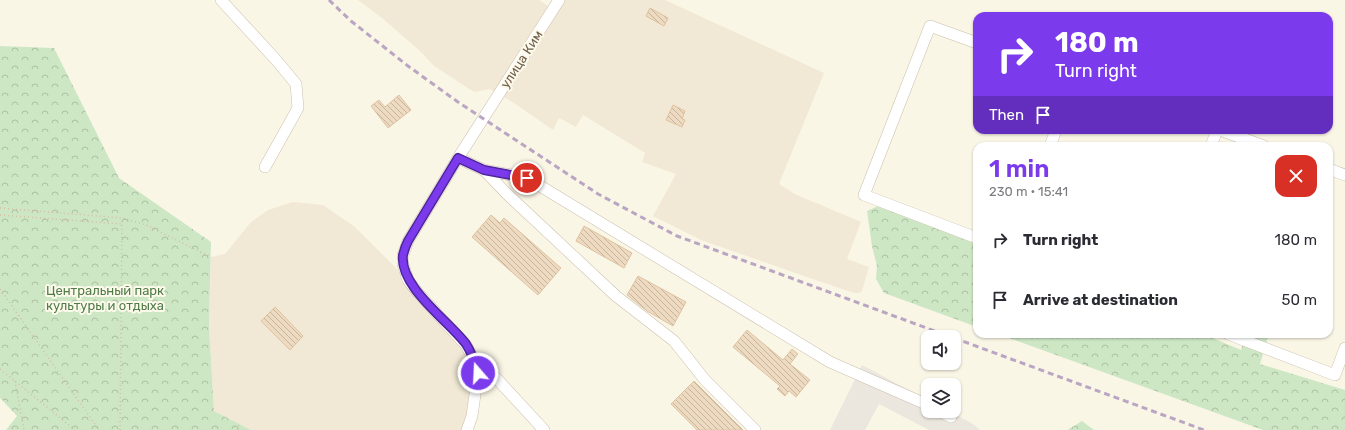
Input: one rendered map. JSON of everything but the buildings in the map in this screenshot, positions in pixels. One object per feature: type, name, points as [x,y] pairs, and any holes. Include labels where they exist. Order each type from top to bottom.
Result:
[{"type":"street","points":[[221,0],[296,84],[298,108],[266,167]]},
{"type":"street","name":"улица Ким","points":[[474,358],[466,345],[408,280],[403,264],[403,255],[408,241],[458,158],[559,0]]},
{"type":"street","points":[[973,42],[930,26],[864,195],[973,236]]},
{"type":"street","points":[[1230,134],[1253,142]]},
{"type":"street","points":[[458,158],[484,170],[527,178],[830,362],[921,403]]},
{"type":"street","points":[[484,170],[507,194],[616,296],[674,340],[705,380],[755,430]]},
{"type":"street","points":[[1333,170],[1345,175]]},
{"type":"street","points":[[1238,338],[1335,375],[1345,348]]},
{"type":"street","points":[[467,430],[472,416],[478,373],[474,358]]},
{"type":"street","points":[[474,358],[498,380],[544,430]]},
{"type":"path","points":[[0,208],[122,218],[146,225],[211,257]]},
{"type":"path","points":[[0,215],[122,224]]},
{"type":"path","points":[[120,430],[122,218]]},
{"type":"path","points":[[0,289],[100,430]]},
{"type":"path","points":[[0,369],[75,430]]},
{"type":"path","points":[[15,381],[24,430]]},
{"type":"path","points":[[238,430],[239,424]]},
{"type":"shaded area","points":[[358,0],[539,0],[553,9],[559,0],[665,0],[824,73],[779,184],[795,194],[861,222],[847,259],[869,267],[862,291],[859,293],[854,293],[701,240],[653,216],[676,174],[642,162],[645,153],[583,115],[576,127],[559,118],[553,130],[514,103],[490,89],[474,92],[434,66],[420,51],[382,18]]},
{"type":"shaded area","points":[[293,202],[323,205],[355,227],[408,280],[466,345],[478,373],[467,430],[251,430],[214,411],[209,327],[211,257],[225,254],[251,222],[268,210]]},
{"type":"shaded area","points":[[862,365],[921,396],[921,418],[961,418],[980,430],[929,430],[879,404],[865,430],[830,430]]},
{"type":"green space","name":"Центральный парк культуры и отдыха","points":[[0,46],[54,48],[119,178],[211,242],[209,327],[214,411],[251,430],[6,430],[17,416],[0,398]]},
{"type":"green space","points":[[878,206],[973,242],[973,326],[884,293],[876,279],[877,266],[872,246],[867,211]]},
{"type":"green space","points":[[1009,338],[1212,338],[1241,350],[1245,338],[1268,338],[1260,364],[1345,390],[1345,430],[1263,430]]},
{"type":"green space","points":[[1082,421],[1094,430],[1068,430],[1069,429]]},
{"type":"railway","points":[[329,0],[351,21],[408,66],[458,102],[598,194],[677,236],[932,330]]},
{"type":"railway","points":[[961,341],[1204,430]]},
{"type":"route","points":[[478,373],[474,358],[466,345],[408,280],[403,264],[403,255],[408,241],[458,158],[484,170],[527,178]]}]
